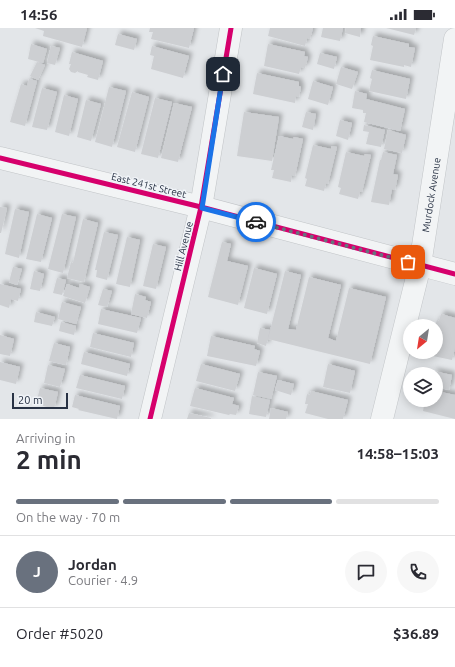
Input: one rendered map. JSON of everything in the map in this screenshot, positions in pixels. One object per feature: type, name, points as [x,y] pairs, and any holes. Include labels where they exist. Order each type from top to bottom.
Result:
[{"type":"street","name":"Hill Avenue","points":[[150,419],[202,208],[231,28]]},
{"type":"street","name":"Murdock Avenue","points":[[382,419],[420,265],[455,39]]},
{"type":"street","name":"East 241st Street","points":[[0,158],[202,208],[455,274]]},
{"type":"building","points":[[35,28],[87,28],[82,47],[43,36],[44,31]]},
{"type":"building","points":[[150,28],[194,28],[189,48],[151,39],[153,32],[149,32]]},
{"type":"building","points":[[270,28],[313,28],[310,39],[307,38],[305,46],[268,36]]},
{"type":"building","points":[[323,28],[343,28],[340,41],[321,37]]},
{"type":"building","points":[[346,28],[361,28],[360,37],[345,33]]},
{"type":"building","points":[[386,28],[416,28],[414,35]]},
{"type":"building","points":[[118,34],[137,39],[134,50],[115,45]]},
{"type":"building","points":[[373,36],[409,44],[409,47],[415,48],[411,67],[370,60],[373,46],[371,45]]},
{"type":"building","points":[[31,44],[47,49],[43,63],[28,59]]},
{"type":"building","points":[[268,44],[305,52],[304,56],[308,57],[305,68],[301,67],[299,74],[264,66]]},
{"type":"building","points":[[51,46],[60,48],[55,65],[47,63]]},
{"type":"building","points":[[152,46],[189,56],[183,78],[151,69],[154,56],[150,55]]},
{"type":"building","points":[[72,52],[103,61],[98,80],[87,77],[88,75],[78,71],[75,73],[71,72],[69,69],[71,64],[69,64]]},
{"type":"building","points":[[320,53],[337,57],[334,69],[317,64]]},
{"type":"building","points":[[37,62],[45,65],[38,80],[30,76]]},
{"type":"building","points":[[341,67],[358,72],[352,89],[336,84]]},
{"type":"building","points":[[372,70],[410,79],[406,99],[369,91],[372,79],[370,78]]},
{"type":"building","points":[[257,73],[299,82],[299,86],[301,87],[299,97],[296,96],[295,103],[253,94]]},
{"type":"building","points":[[29,79],[37,81],[25,126],[10,122],[21,84],[27,86]]},
{"type":"building","points":[[313,81],[333,87],[328,105],[308,99]]},
{"type":"building","points":[[109,87],[126,91],[112,147],[95,142]]},
{"type":"building","points":[[42,88],[57,92],[47,130],[32,127]]},
{"type":"building","points":[[355,91],[367,94],[366,99],[405,109],[400,131],[364,122],[366,113],[363,113],[363,110],[352,108]]},
{"type":"building","points":[[132,92],[149,97],[135,152],[117,147]]},
{"type":"building","points":[[64,95],[78,99],[69,136],[55,132]]},
{"type":"building","points":[[155,98],[172,102],[158,158],[141,154]]},
{"type":"building","points":[[86,100],[101,104],[91,141],[77,137]]},
{"type":"building","points":[[174,103],[192,107],[178,162],[161,158]]},
{"type":"building","points":[[244,112],[279,117],[272,161],[237,156]]},
{"type":"building","points":[[306,112],[316,114],[313,130],[302,127]]},
{"type":"building","points":[[340,120],[352,123],[348,140],[336,136]]},
{"type":"building","points":[[364,125],[385,130],[381,147],[366,144],[369,132],[363,131]]},
{"type":"building","points":[[388,130],[406,135],[402,153],[384,149]]},
{"type":"building","points":[[279,136],[293,139],[294,137],[303,139],[295,176],[292,175],[291,182],[272,178],[274,170],[271,170]]},
{"type":"building","points":[[313,145],[331,149],[331,146],[337,147],[328,184],[326,183],[324,191],[305,186],[307,179],[305,178]]},
{"type":"building","points":[[346,152],[364,156],[365,154],[371,155],[362,192],[360,192],[358,199],[339,194],[341,188],[338,187]]},
{"type":"building","points":[[383,152],[397,155],[393,174],[398,175],[395,190],[392,189],[389,205],[371,202]]},
{"type":"building","points":[[0,207],[7,208],[1,233],[0,233]]},
{"type":"building","points":[[15,209],[29,212],[19,258],[5,254]]},
{"type":"building","points":[[37,214],[52,218],[41,262],[26,259]]},
{"type":"building","points":[[62,214],[76,217],[63,273],[48,269]]},
{"type":"building","points":[[83,219],[98,223],[84,282],[67,278],[71,262],[73,263]]},
{"type":"building","points":[[104,232],[118,235],[107,280],[96,277],[97,270],[95,270]]},
{"type":"building","points":[[127,237],[140,240],[130,287],[116,284]]},
{"type":"building","points":[[222,242],[231,244],[227,261],[248,266],[238,305],[208,297]]},
{"type":"building","points":[[153,244],[166,247],[156,289],[143,286]]},
{"type":"building","points":[[13,267],[22,269],[17,285],[9,282]]},
{"type":"building","points":[[254,268],[277,274],[267,314],[244,308]]},
{"type":"building","points":[[34,271],[44,274],[40,291],[30,289]]},
{"type":"building","points":[[285,271],[301,275],[288,329],[296,330],[309,277],[341,285],[328,338],[336,341],[349,288],[386,297],[370,364],[268,339]]},
{"type":"building","points":[[57,278],[66,280],[62,295],[53,293]]},
{"type":"building","points":[[0,284],[21,289],[18,301],[11,299],[9,308],[0,305]]},
{"type":"building","points":[[67,284],[79,288],[80,284],[90,287],[85,303],[63,296]]},
{"type":"building","points":[[103,289],[112,291],[107,307],[98,305]]},
{"type":"building","points":[[135,294],[146,297],[145,300],[151,302],[147,318],[131,314]]},
{"type":"building","points":[[62,302],[81,307],[76,324],[58,319]]},
{"type":"building","points":[[101,309],[141,318],[137,333],[98,324]]},
{"type":"building","points":[[36,312],[55,317],[52,326],[34,322]]},
{"type":"building","points":[[441,314],[455,318],[455,348],[452,360],[443,358],[443,319],[440,319]]},
{"type":"building","points":[[61,322],[76,326],[74,335],[59,331]]},
{"type":"building","points":[[260,328],[270,330],[266,346],[257,343]]},
{"type":"building","points":[[93,333],[134,343],[131,357],[90,347]]},
{"type":"building","points":[[0,335],[14,339],[10,356],[0,354]]},
{"type":"building","points":[[211,336],[255,346],[254,349],[260,351],[256,366],[207,356]]},
{"type":"building","points":[[54,343],[70,347],[66,365],[49,361]]},
{"type":"building","points":[[84,352],[130,364],[127,376],[81,364]]},
{"type":"building","points":[[0,362],[20,367],[16,384],[0,380]]},
{"type":"building","points":[[201,364],[240,374],[235,391],[196,381]]},
{"type":"building","points":[[328,364],[355,371],[350,393],[323,387]]},
{"type":"building","points":[[48,365],[65,369],[60,387],[44,383]]},
{"type":"building","points":[[258,372],[277,376],[271,399],[253,395]]},
{"type":"building","points":[[443,373],[452,375],[449,390],[443,389]]},
{"type":"building","points":[[80,375],[125,386],[122,399],[76,388]]},
{"type":"building","points":[[278,380],[294,384],[291,395],[275,390]]},
{"type":"building","points":[[40,388],[58,392],[54,409],[36,404]]},
{"type":"building","points":[[195,388],[234,398],[232,404],[239,406],[236,415],[229,415],[190,406]]},
{"type":"building","points":[[311,391],[348,400],[343,419],[328,419],[305,413],[308,404],[305,404],[307,394],[310,395]]},
{"type":"building","points":[[443,392],[455,395],[455,419],[423,411],[424,407],[443,407]]},
{"type":"building","points":[[75,395],[120,406],[117,419],[78,410],[79,409],[72,407]]},
{"type":"building","points":[[252,396],[270,400],[266,417],[249,414]]},
{"type":"building","points":[[271,408],[288,412],[286,419],[269,419]]},
{"type":"building","points":[[189,413],[211,418],[211,419],[187,419]]},
{"type":"cycle path","points":[[150,419],[201,207],[231,28]]},
{"type":"cycle path","points":[[0,158],[201,207],[455,274]]},
{"type":"way so far","points":[[256,222],[408,262]]},
{"type":"route","points":[[223,74],[202,208],[256,222]]}]
